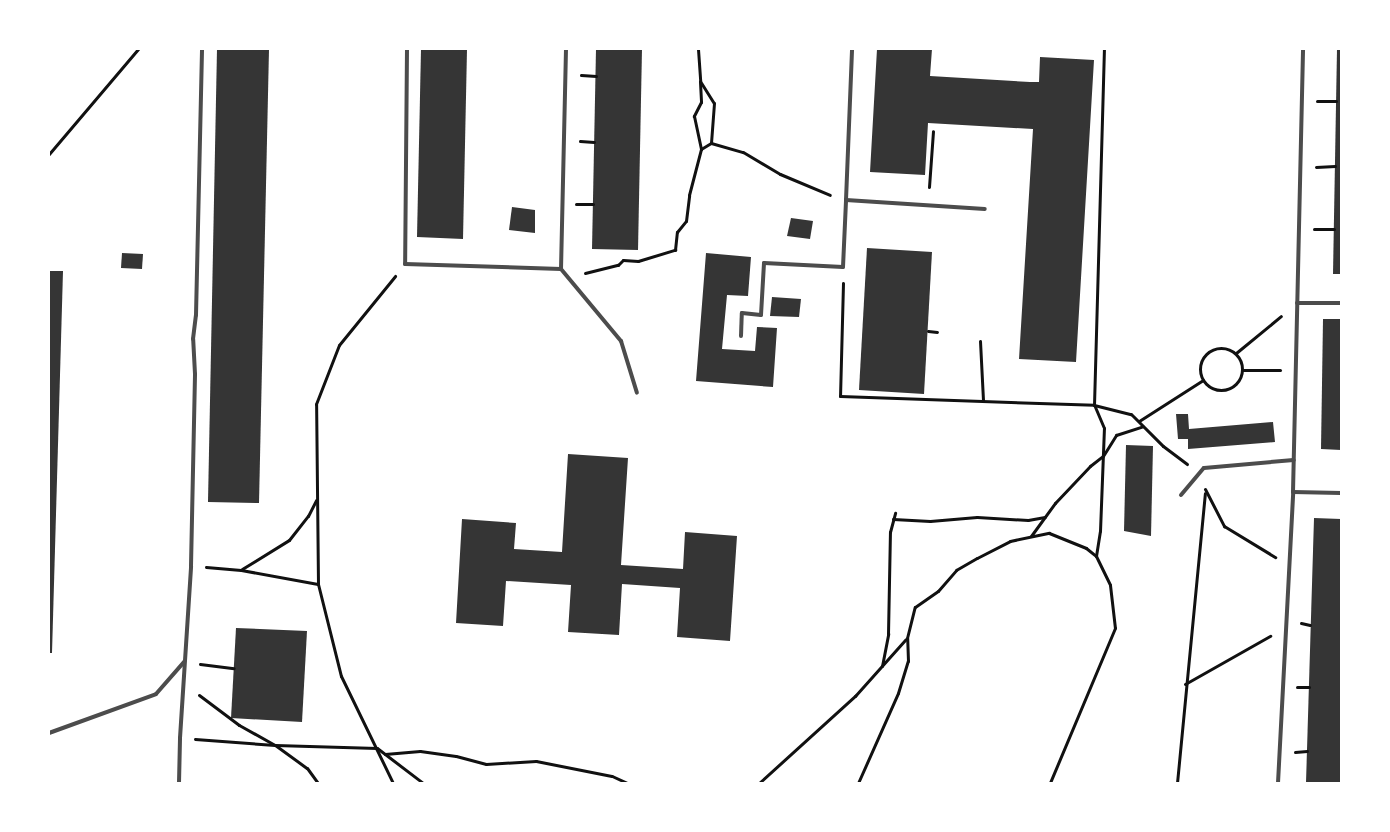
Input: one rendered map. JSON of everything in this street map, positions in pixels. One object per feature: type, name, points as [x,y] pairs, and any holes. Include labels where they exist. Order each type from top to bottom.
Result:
[{"type":"lane","points":[[179,783],[184,662],[191,566],[195,374],[193,339],[196,315],[202,49]]},
{"type":"lane","points":[[407,49],[405,264],[561,269]]},
{"type":"lane","points":[[566,49],[561,269],[620,341],[637,392]]},
{"type":"lane","points":[[741,336],[742,313],[761,315],[764,263],[843,267],[852,49]]},
{"type":"lane","points":[[1278,783],[1293,492],[1303,49]]},
{"type":"lane","points":[[846,200],[985,208]]},
{"type":"lane","points":[[1297,303],[1341,303]]},
{"type":"lane","points":[[1181,495],[1204,468],[1294,460]]},
{"type":"lane","points":[[1293,492],[1341,493]]},
{"type":"lane","points":[[49,732],[156,694],[184,662]]},
{"type":"path","points":[[49,154],[138,49]]},
{"type":"path","points":[[567,276],[618,265],[623,260],[638,261],[675,250],[677,232],[686,221],[689,195],[701,149],[694,116],[701,102],[698,49]]},
{"type":"path","points":[[1096,556],[1100,531],[1104,428],[1094,405],[1104,49]]},
{"type":"path","points":[[700,81],[714,103],[711,144]]},
{"type":"path","points":[[929,188],[934,131]]},
{"type":"path","points":[[701,149],[711,144],[742,152],[780,174],[846,200]]},
{"type":"path","points":[[393,783],[340,676],[318,584],[316,404],[339,345],[405,264]]},
{"type":"path","points":[[843,267],[840,396],[1094,405]]},
{"type":"path","points":[[1236,353],[1297,303]]},
{"type":"path","points":[[928,331],[937,332]]},
{"type":"path","points":[[980,342],[984,401]]},
{"type":"path","points":[[1219,347],[1236,353],[1242,363],[1243,370],[1237,383],[1225,390],[1212,388],[1203,380],[1200,365],[1206,353],[1219,347]]},
{"type":"path","points":[[1243,370],[1296,371]]},
{"type":"path","points":[[1139,421],[1203,380]]},
{"type":"path","points":[[1031,537],[1055,503],[1090,466],[1103,456],[1116,435],[1143,426]]},
{"type":"path","points":[[1177,783],[1205,489]]},
{"type":"path","points":[[241,570],[289,540],[308,516],[317,497]]},
{"type":"path","points":[[882,666],[888,634],[890,532],[895,513]]},
{"type":"path","points":[[893,519],[930,521],[977,517],[1028,520],[1045,517]]},
{"type":"path","points":[[858,783],[898,693],[908,661],[907,638],[915,607],[938,591],[956,570],[1010,541],[1048,533],[1086,548],[1096,556],[1110,585],[1115,628],[1050,783]]},
{"type":"path","points":[[191,566],[241,570],[318,584]]},
{"type":"path","points":[[1185,684],[1286,627]]},
{"type":"path","points":[[759,783],[798,750],[855,696],[907,638]]},
{"type":"path","points":[[184,662],[234,668]]},
{"type":"path","points":[[183,684],[239,725],[275,745],[307,768],[318,783]]},
{"type":"path","points":[[180,738],[275,745],[377,748],[423,783]]},
{"type":"path","points":[[385,754],[420,751],[456,756],[486,764],[536,761],[612,776],[627,783]]},
{"type":"building","points":[[217,49],[269,49],[259,503],[208,502]]},
{"type":"building","points":[[421,49],[467,49],[463,239],[417,237]]},
{"type":"building","points":[[596,49],[642,49],[638,250],[592,249]]},
{"type":"building","points":[[877,49],[932,49],[930,76],[1030,82],[1039,82],[1040,57],[1094,60],[1076,362],[1019,359],[1033,129],[928,123],[925,175],[870,172]]},
{"type":"building","points":[[1337,49],[1341,49],[1341,274],[1333,274]]},
{"type":"building","points":[[512,207],[535,210],[535,233],[509,230]]},
{"type":"building","points":[[791,218],[813,221],[810,239],[787,236]]},
{"type":"building","points":[[867,248],[932,252],[924,394],[859,390]]},
{"type":"building","points":[[122,253],[143,254],[142,269],[121,268]]},
{"type":"building","points":[[706,253],[751,257],[748,296],[727,295],[722,349],[755,351],[757,327],[777,328],[773,387],[696,381]]},
{"type":"building","points":[[49,271],[63,271],[52,653],[49,653]]},
{"type":"building","points":[[772,297],[801,299],[799,317],[770,316]]},
{"type":"building","points":[[1323,319],[1341,319],[1341,450],[1321,449]]},
{"type":"building","points":[[1176,414],[1188,414],[1189,429],[1273,422],[1275,442],[1188,449],[1188,439],[1178,439]]},
{"type":"building","points":[[1126,445],[1153,446],[1151,536],[1124,531]]},
{"type":"building","points":[[568,454],[628,458],[621,565],[683,569],[685,532],[737,536],[730,641],[677,637],[680,588],[622,584],[619,635],[568,632],[571,585],[506,581],[503,626],[456,623],[462,519],[516,523],[514,549],[562,552]]},
{"type":"building","points":[[1314,518],[1341,519],[1341,783],[1306,783]]},
{"type":"building","points":[[236,628],[307,631],[302,722],[231,718]]}]
